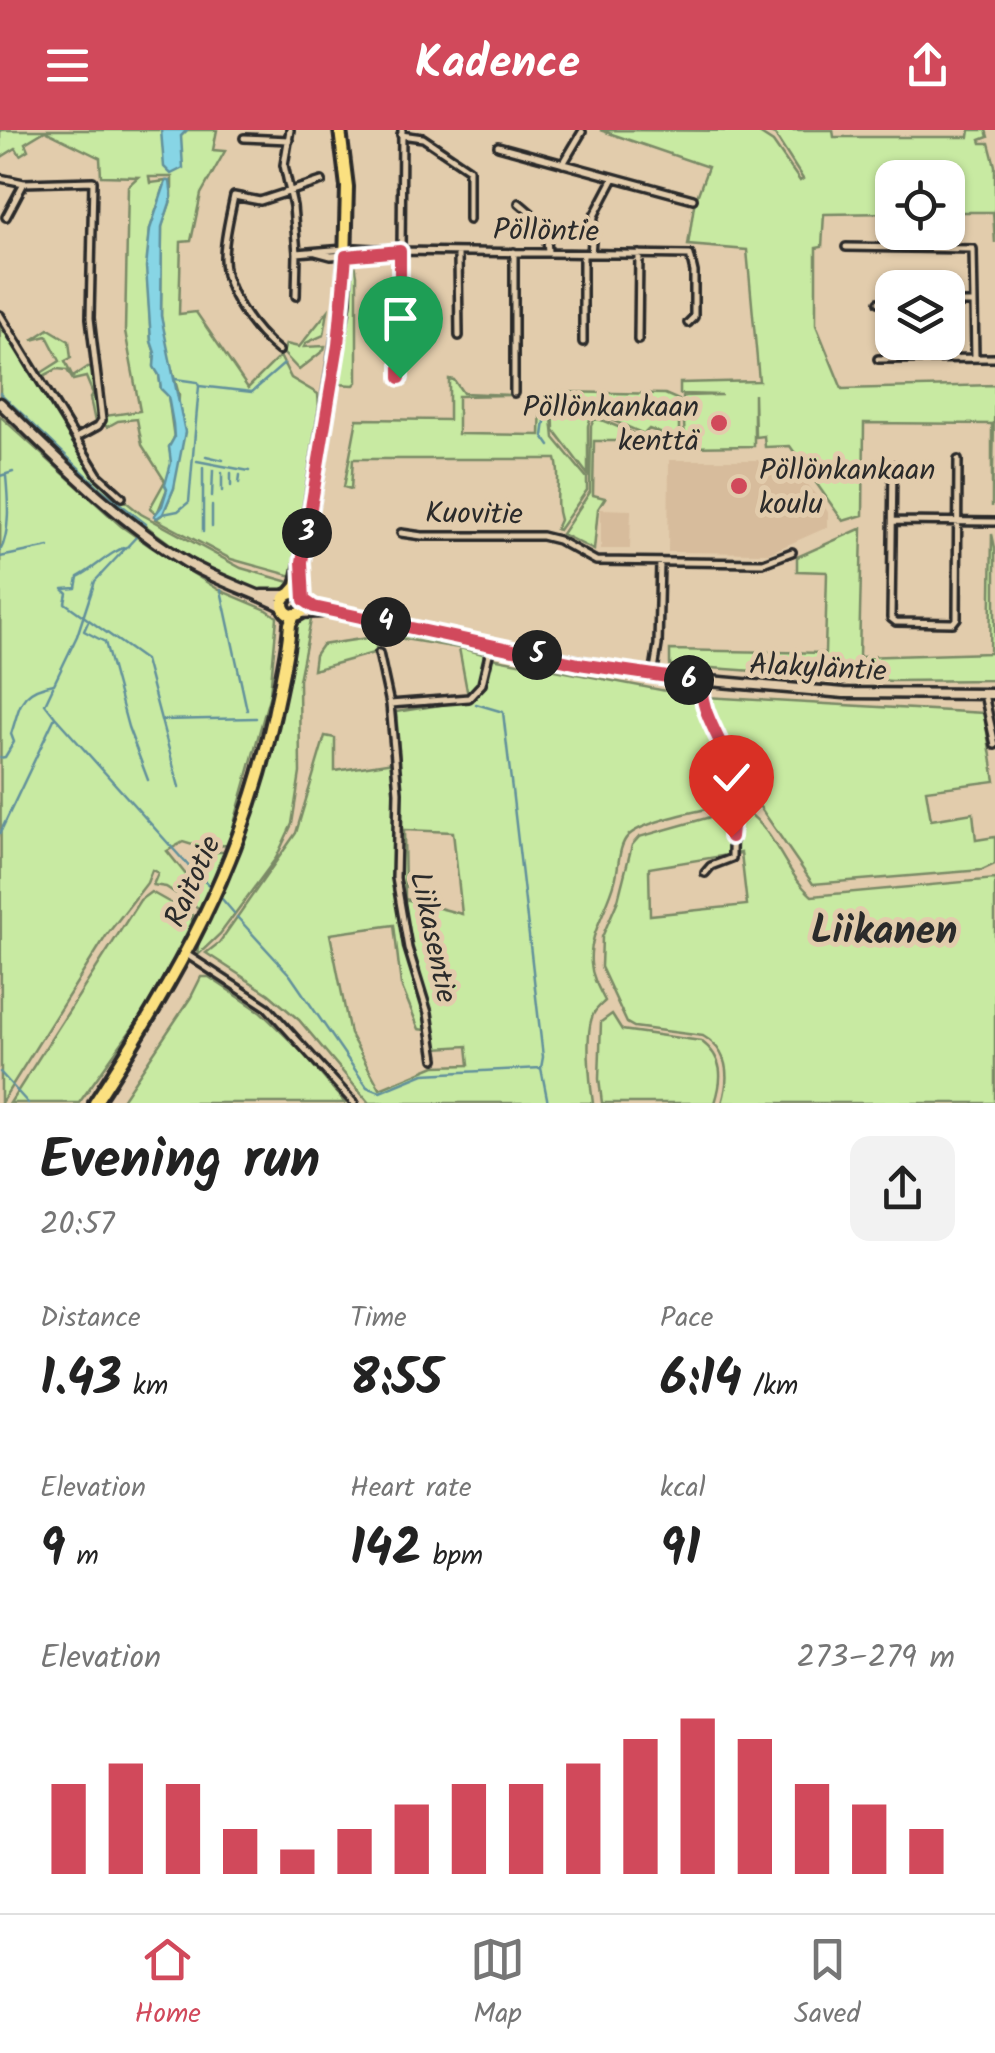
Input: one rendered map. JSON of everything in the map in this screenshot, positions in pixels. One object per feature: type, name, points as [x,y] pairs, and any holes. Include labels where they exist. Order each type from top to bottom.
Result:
[{"type":"main road","points":[[289,594],[297,586],[302,562],[335,358],[347,187],[341,134]]},
{"type":"main road","name":"Alakyläntie","points":[[0,403],[131,522],[182,560],[291,612],[345,614]]},
{"type":"main road","points":[[289,594],[291,612],[304,608],[302,562]]},
{"type":"main road","name":"Alakyläntie","points":[[248,592],[289,594]]},
{"type":"main road","points":[[289,594],[303,599]]},
{"type":"main road","name":"Alakyläntie","points":[[303,599],[314,607],[345,614],[652,676],[844,693],[995,694]]},
{"type":"main road","name":"Raitotie","points":[[96,1103],[214,900],[246,819],[269,739],[291,612]]},
{"type":"street","points":[[290,130],[284,165],[293,206],[296,296]]},
{"type":"street","points":[[400,378],[401,132],[423,138],[469,169],[469,220]]},
{"type":"street","points":[[563,164],[582,132]]},
{"type":"street","points":[[244,138],[290,140]]},
{"type":"street","points":[[498,146],[693,199]]},
{"type":"street","points":[[0,178],[24,183],[93,180],[89,306],[102,420],[76,438]]},
{"type":"street","points":[[582,342],[593,220],[614,178]]},
{"type":"street","points":[[279,351],[252,321],[225,275],[224,247],[234,196],[260,201],[322,180]]},
{"type":"street","points":[[6,217],[24,183]]},
{"type":"street","points":[[519,202],[546,226],[548,252]]},
{"type":"street","points":[[846,246],[970,247],[974,252],[975,357]]},
{"type":"street","points":[[458,252],[459,336]]},
{"type":"street","points":[[514,252],[514,393]]},
{"type":"street","name":"Pöllöntie","points":[[297,253],[690,255],[694,317],[688,324]]},
{"type":"street","points":[[638,340],[639,254]]},
{"type":"street","points":[[965,303],[974,303]]},
{"type":"street","points":[[0,315],[98,475],[122,497]]},
{"type":"street","points":[[965,357],[995,358]]},
{"type":"street","points":[[893,465],[892,618],[896,622],[953,622],[957,618],[958,460]]},
{"type":"street","points":[[893,522],[995,522]]},
{"type":"street","name":"Kuovitie","points":[[401,533],[542,536],[558,540],[596,561],[763,563],[792,552]]},
{"type":"street","points":[[652,676],[658,645],[660,562]]},
{"type":"street","points":[[390,704],[469,698],[482,684],[491,646]]},
{"type":"street","name":"Liikasentie","points":[[378,652],[390,704],[398,792],[396,878],[408,948],[428,1014],[435,1059]]},
{"type":"street","points":[[702,682],[703,706],[725,755],[736,805],[732,858],[711,866],[705,873]]},
{"type":"street","points":[[984,694],[995,745]]},
{"type":"street","points":[[186,954],[267,1007],[354,1103]]},
{"type":"shaded area","name":"Pöllönkankaan koulu","points":[[669,460],[790,460],[828,512],[828,527],[769,553],[668,552]]},
{"type":"shaded area","points":[[601,509],[631,510],[630,549],[601,549]]},
{"type":"green space","points":[[0,130],[161,130],[181,136],[187,130],[217,130],[213,150],[225,151],[201,194],[191,241],[181,242],[179,314],[196,312],[248,388],[280,356],[291,378],[318,394],[296,577],[231,559],[156,519],[163,514],[174,488],[179,395],[161,316],[162,226],[172,197],[172,177],[149,177],[150,183],[166,181],[150,229],[147,267],[154,366],[161,389],[168,395],[174,438],[169,447],[172,463],[167,489],[157,514],[150,508],[165,481],[142,445],[137,419],[107,427],[103,424],[105,416],[140,411],[125,331],[128,186],[138,177],[101,176],[100,158],[45,131],[25,143],[28,150],[20,155],[16,148],[0,158]]},
{"type":"green space","points":[[600,130],[756,131],[773,142],[800,181],[803,179],[775,135],[761,130],[833,130],[834,137],[969,137],[970,130],[986,130],[988,137],[980,140],[989,143],[995,166],[995,243],[993,212],[965,212],[965,160],[875,160],[875,213],[824,214],[822,247],[816,248],[816,325],[842,389],[995,385],[992,507],[992,424],[864,423],[863,515],[843,521],[790,446],[765,447],[764,436],[755,437],[754,394],[754,446],[685,447],[683,396],[722,395],[680,394],[680,383],[759,381],[747,250],[688,245],[694,205],[708,167]]},
{"type":"green space","points":[[354,258],[357,382],[334,384],[349,266]]},
{"type":"green space","points":[[328,311],[324,335],[304,347],[325,346],[324,350],[299,370],[283,353],[286,344],[299,347]]},
{"type":"green space","points":[[0,323],[95,477],[141,514],[241,568],[293,583],[279,594],[260,591],[200,566],[99,491],[0,397]]},
{"type":"green space","points":[[49,329],[69,341],[71,358],[65,361],[73,377],[88,367],[94,369],[99,406],[95,422],[90,398],[93,394],[86,377],[73,380],[67,370],[57,369],[43,376],[41,373],[60,361],[47,336],[32,340]]},
{"type":"green space","points":[[449,379],[463,393],[511,395],[458,396],[458,434],[540,435],[541,396],[550,398],[554,438],[587,478],[587,490],[559,530],[556,459],[353,459],[351,489],[344,487],[357,419],[449,420]]},
{"type":"green space","points":[[559,392],[665,394],[679,400],[679,448],[664,448],[657,441],[660,433],[649,429],[644,434],[558,397]]},
{"type":"green space","points":[[553,399],[591,416],[588,475],[554,430]]},
{"type":"green space","points":[[0,416],[121,526],[219,590],[277,617],[270,694],[228,845],[199,847],[183,842],[167,851],[187,876],[198,868],[208,852],[225,852],[200,909],[166,887],[153,885],[158,873],[152,870],[1,1103]]},
{"type":"green space","points":[[599,419],[652,441],[594,441],[593,495],[605,498],[598,509],[594,550],[562,534],[590,492],[591,426]]},
{"type":"green space","points":[[862,528],[859,657],[990,653],[992,534],[995,680],[892,681],[670,665],[670,650],[825,653],[827,572],[797,571],[797,557]]},
{"type":"green space","points":[[312,615],[299,680],[300,773],[292,824],[276,858],[220,934],[198,955],[201,935],[236,857],[255,800],[295,619]]},
{"type":"green space","points":[[381,632],[430,640],[483,654],[479,682],[468,696],[459,648],[380,635]]},
{"type":"green space","points":[[374,637],[377,652],[313,670],[315,655],[322,645]]},
{"type":"green space","points":[[492,658],[698,697],[698,707],[721,756],[733,803],[648,825],[628,836],[622,845],[615,881],[591,953],[593,974],[605,1001],[594,1013],[589,1032],[593,1103],[369,1103],[299,1020],[269,994],[206,953],[219,943],[296,833],[325,736],[335,738],[335,771],[400,761],[396,712],[471,700],[485,687]],"holes":[[[404,830],[453,832],[462,914],[405,899]],[[394,925],[401,985],[419,1029],[434,1031],[436,1048],[467,1046],[469,1065],[435,1066],[380,1089],[350,1034],[330,934]]]},
{"type":"green space","points":[[705,697],[984,713],[995,781],[926,790],[931,820],[973,813],[976,840],[995,837],[995,864],[982,870],[813,884],[760,807],[738,801],[731,768],[739,770],[749,765],[748,751],[730,748],[727,752]]},
{"type":"green space","points":[[746,811],[765,830],[794,876],[812,896],[995,879],[995,1103],[722,1103],[725,1065],[712,1042],[703,1036],[627,1023],[601,967],[602,937],[618,900],[632,845],[639,837],[728,812],[728,855],[649,868],[650,915],[747,905],[741,853],[735,854],[733,831],[737,813]]},
{"type":"green space","points":[[151,892],[192,915],[192,927],[141,1016],[79,1103],[10,1103],[140,900]]},
{"type":"green space","points":[[201,977],[209,977],[261,1012],[345,1103],[120,1103]]},
{"type":"green space","points":[[612,1014],[622,1030],[701,1041],[714,1054],[720,1069],[715,1103],[602,1103],[601,1022]]},
{"type":"water","points":[[161,130],[187,130],[181,136],[183,168],[171,174],[164,167]]},
{"type":"water","points":[[166,181],[170,181],[172,197],[162,227],[161,316],[185,432],[174,488],[163,514],[157,518],[154,516],[167,489],[169,447],[174,438],[168,396],[161,389],[154,367],[146,267],[150,229]]},
{"type":"waterway","points":[[175,379],[252,392],[284,364]]},
{"type":"waterway","points":[[163,514],[178,511],[189,502],[199,386]]},
{"type":"waterway","points":[[0,393],[101,489],[146,524]]},
{"type":"waterway","points":[[548,399],[543,436],[550,446]]},
{"type":"waterway","points":[[206,456],[223,460]]},
{"type":"waterway","points":[[197,461],[249,471]]},
{"type":"waterway","points":[[203,468],[203,532]]},
{"type":"waterway","points":[[212,496],[213,470]]},
{"type":"waterway","points":[[0,476],[13,472]]},
{"type":"waterway","points":[[222,473],[222,491]]},
{"type":"waterway","points":[[231,473],[231,486]]},
{"type":"waterway","points":[[239,483],[240,475]]},
{"type":"waterway","points":[[0,551],[7,525],[6,476]]},
{"type":"waterway","points":[[212,506],[212,527]]},
{"type":"waterway","points":[[0,758],[5,757],[14,742],[11,734],[23,700],[34,690],[54,684],[77,636],[95,581],[138,535]]},
{"type":"waterway","points":[[129,546],[78,577],[76,588],[63,589],[67,593],[65,603],[145,660],[179,787]]},
{"type":"waterway","points":[[0,557],[49,547]]},
{"type":"waterway","points":[[221,590],[247,710]]},
{"type":"waterway","points":[[88,622],[84,631],[105,642],[128,727],[148,780]]},
{"type":"waterway","points":[[0,833],[55,717],[45,704],[53,687]]},
{"type":"waterway","points":[[476,704],[503,712],[543,1057],[541,1068]]},
{"type":"waterway","points":[[55,717],[211,887]]},
{"type":"waterway","points":[[162,720],[256,718]]},
{"type":"waterway","points":[[222,899],[234,913]]},
{"type":"waterway","points":[[237,917],[290,975],[367,1087],[380,1092],[424,1074],[541,1068],[548,1103]]},
{"type":"waterway","points":[[0,1072],[28,1103]]},
{"type":"place","name":"Pöllönkankaan kenttä","points":[[719,423]]},
{"type":"place","name":"Pöllönkankaan koulu","points":[[739,486]]},
{"type":"district","name":"Liikanen","points":[[884,929]]},
{"type":"route","points":[[400,378],[400,251],[346,256],[338,345],[302,562],[304,600],[314,607],[491,646],[702,682],[703,706],[725,755],[735,796],[731,837]]}]
